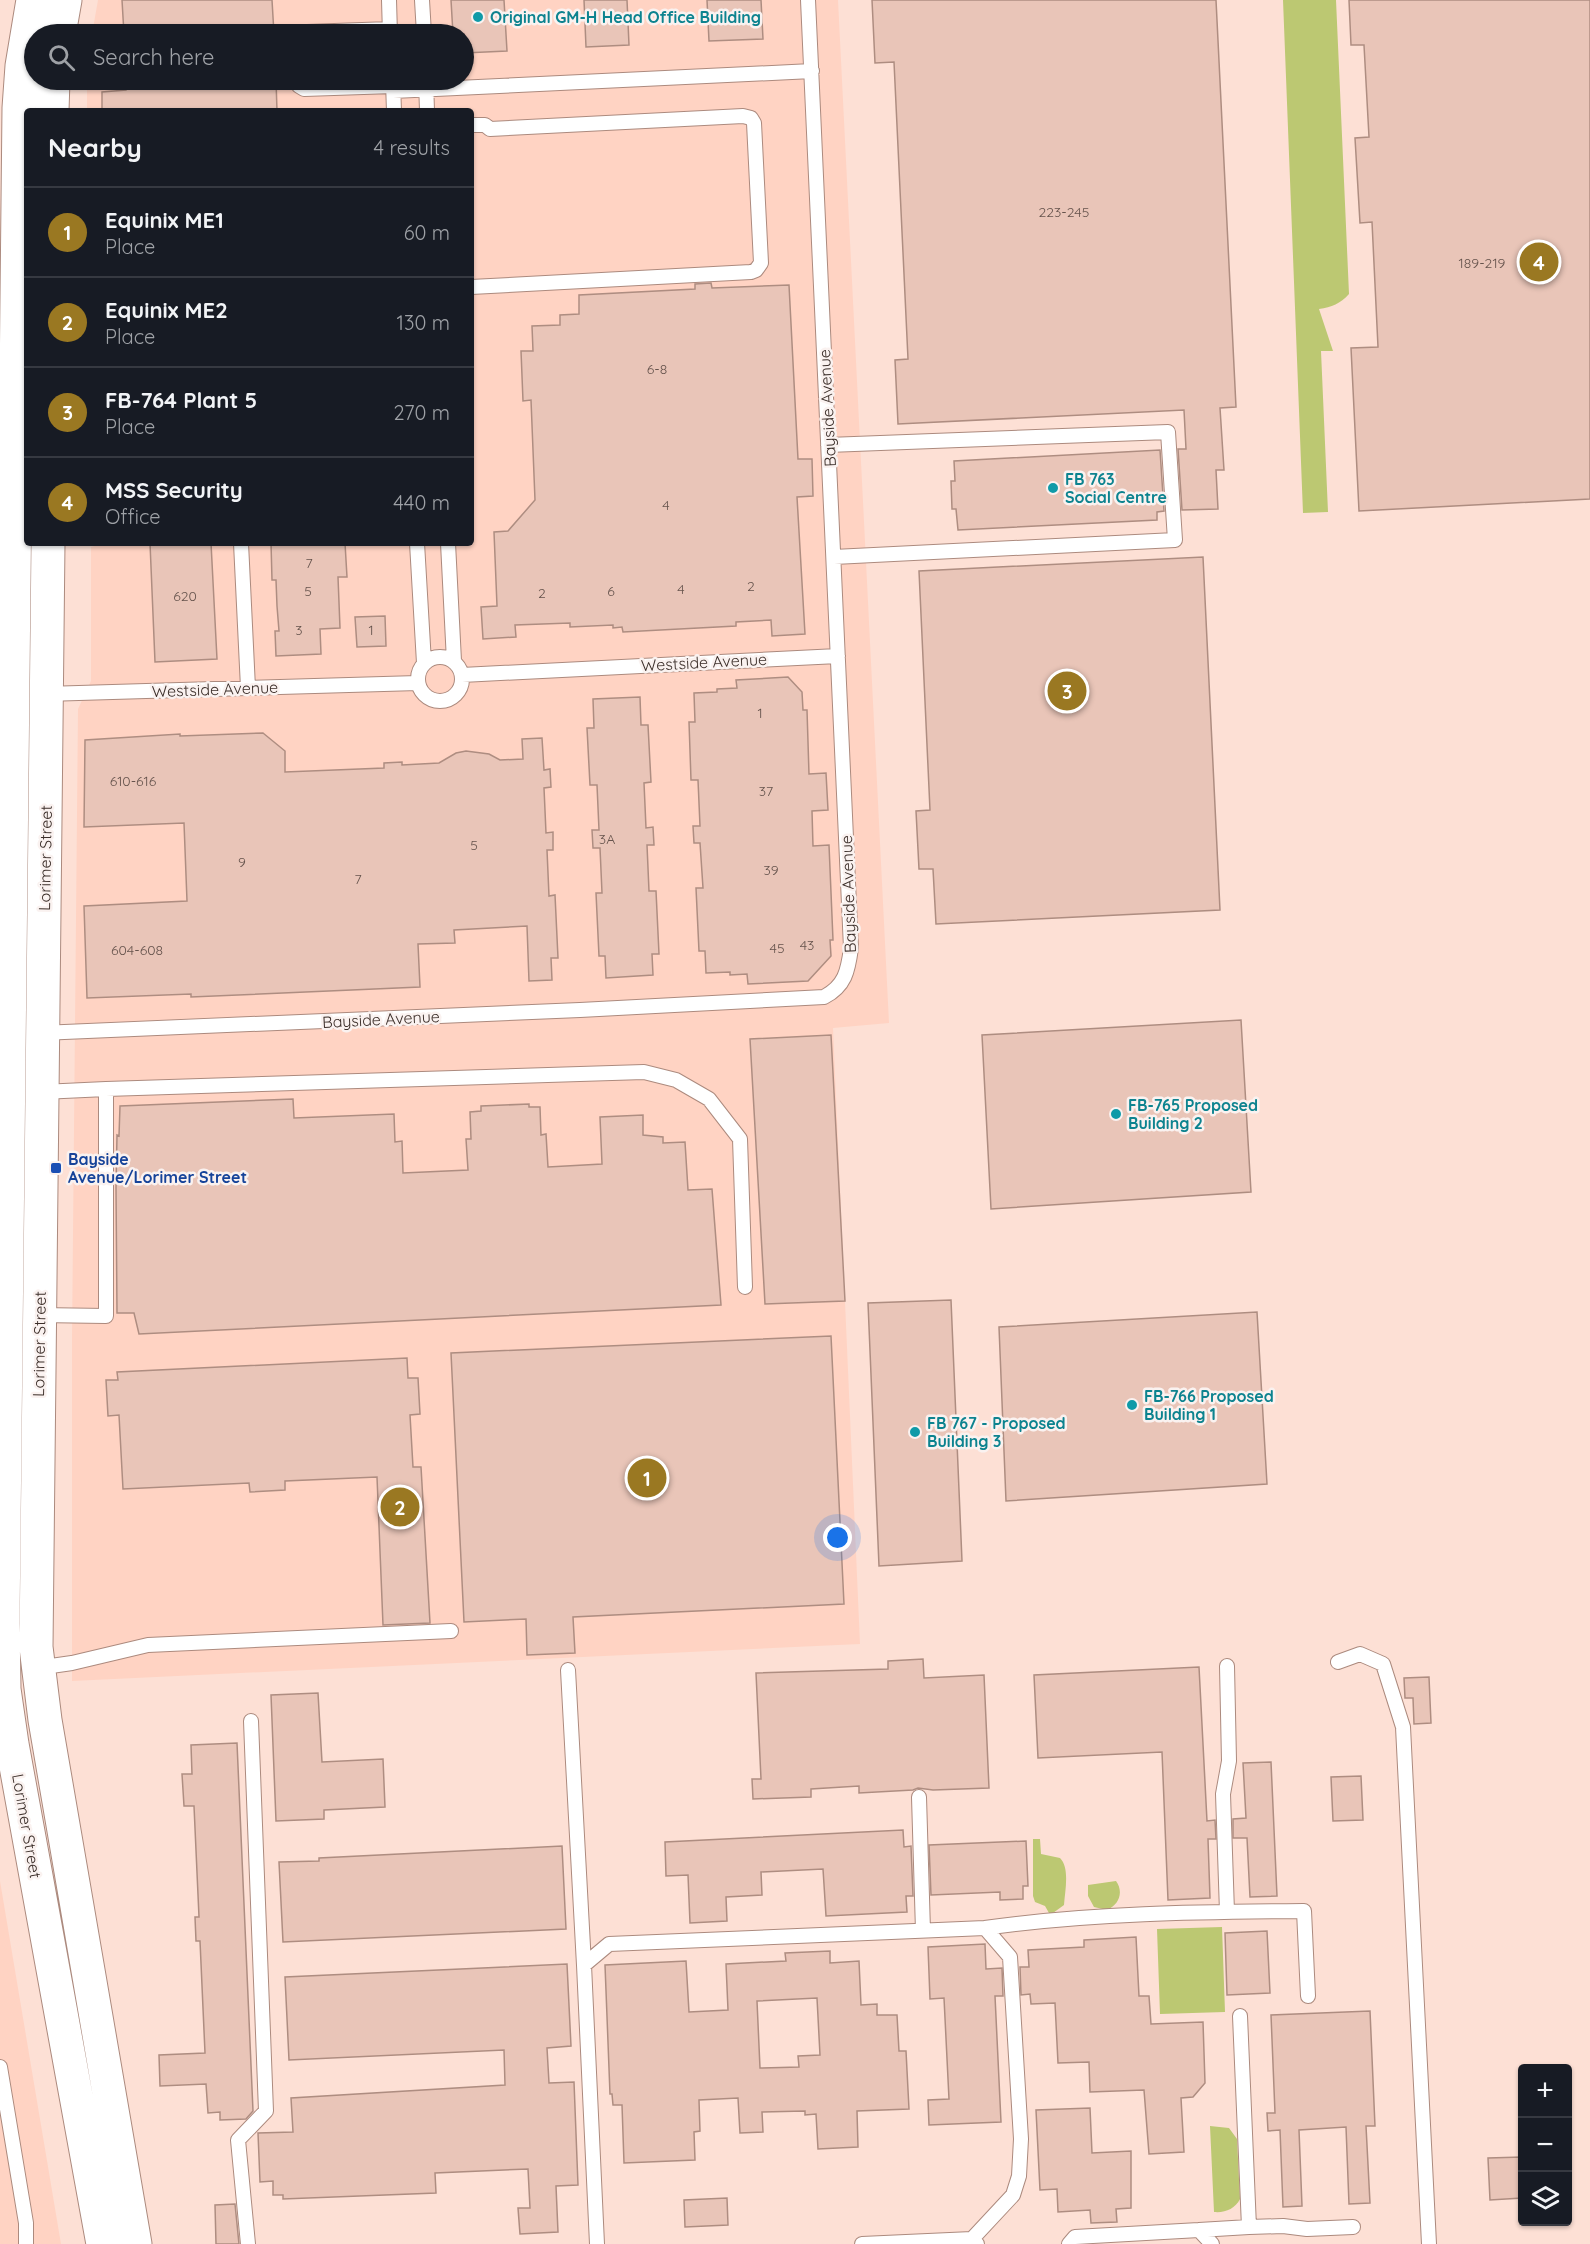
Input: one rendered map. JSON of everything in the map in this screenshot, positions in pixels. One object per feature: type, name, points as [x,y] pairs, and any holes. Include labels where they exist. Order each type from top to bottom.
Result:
[{"type":"main road","name":"Lorimer Street","points":[[29,24],[33,0]]},
{"type":"main road","points":[[61,24],[65,0]]},
{"type":"main road","name":"Lorimer Street","points":[[24,58],[21,77],[24,337]]},
{"type":"main road","points":[[52,90],[52,108]]},
{"type":"main road","name":"Lorimer Street","points":[[28,546],[30,694],[25,1092],[3,1580],[4,1689],[103,2244]]},
{"type":"main road","name":"Lorimer Street","points":[[30,694],[48,546]]},
{"type":"main road","name":"Lorimer Street","points":[[19,1236],[39,1315],[37,1668],[135,2244]]},
{"type":"main road","points":[[52,1967],[86,1961]]},
{"type":"lane","points":[[388,0],[390,24]]},
{"type":"lane","points":[[422,0],[423,24]]},
{"type":"lane","name":"Bayside Avenue","points":[[26,1033],[556,1011],[824,997],[836,991],[849,967],[851,948],[808,0]]},
{"type":"lane","points":[[474,83],[812,71]]},
{"type":"lane","points":[[393,90],[394,108]]},
{"type":"lane","points":[[426,90],[427,108]]},
{"type":"lane","points":[[474,125],[485,124],[490,129],[743,116],[751,118],[754,123],[761,263],[756,270],[474,287]]},
{"type":"lane","points":[[828,445],[1168,432],[1175,540],[834,558]]},
{"type":"lane","points":[[241,546],[248,688]]},
{"type":"lane","points":[[417,546],[424,663]]},
{"type":"lane","points":[[448,546],[454,661],[462,675],[460,690],[448,700],[433,700],[421,691],[418,683],[420,669],[424,663],[429,659],[442,656],[454,661]]},
{"type":"lane","name":"Westside Avenue","points":[[462,675],[838,656]]},
{"type":"lane","name":"Westside Avenue","points":[[30,694],[418,683]]},
{"type":"lane","points":[[25,1092],[644,1072],[676,1080],[709,1099],[740,1139],[745,1287]]},
{"type":"lane","points":[[39,1315],[106,1316],[106,1089]]},
{"type":"lane","points":[[37,1668],[72,1663],[148,1645],[451,1631]]},
{"type":"lane","points":[[1338,1662],[1360,1654],[1383,1664],[1403,1727],[1429,2244]]},
{"type":"lane","points":[[1227,1666],[1229,1761],[1223,1794],[1227,1912]]},
{"type":"lane","points":[[567,1670],[597,2244]]},
{"type":"lane","points":[[248,2244],[238,2140],[266,2111],[251,1721]]},
{"type":"lane","points":[[919,1797],[924,1931]]},
{"type":"lane","points":[[584,1965],[609,1944],[985,1929],[1044,1920],[1304,1911],[1308,1996]]},
{"type":"lane","points":[[862,2244],[975,2241],[1014,2195],[1019,2176],[1021,2139],[1010,1957],[985,1929]]},
{"type":"lane","points":[[1240,2016],[1249,2227]]},
{"type":"lane","points":[[0,2067],[26,2223],[26,2244]]},
{"type":"lane","points":[[1069,2244],[1075,2237],[1249,2227],[1283,2226],[1307,2229],[1353,2226]]},
{"type":"lane","points":[[1199,2230],[1212,2244]]},
{"type":"shaded area","points":[[98,0],[838,0],[889,1023],[833,1028],[860,1644],[72,1681],[72,1339],[78,709],[91,681],[91,547],[474,546],[474,108],[87,108],[87,90],[474,90],[474,24],[94,24]]},
{"type":"shaded area","points":[[0,1881],[61,2244],[0,2244]]},
{"type":"green space","points":[[1283,0],[1336,0],[1349,294],[1336,304],[1319,309],[1333,351],[1321,351],[1328,512],[1303,513]]},
{"type":"green space","points":[[1033,1839],[1040,1839],[1041,1854],[1060,1858],[1065,1868],[1064,1905],[1053,1913],[1049,1913],[1045,1906],[1035,1902],[1033,1896]]},
{"type":"green space","points":[[1116,1881],[1120,1894],[1115,1905],[1107,1910],[1094,1907],[1088,1896],[1088,1885]]},
{"type":"green space","points":[[1222,1927],[1225,2012],[1160,2014],[1157,1929]]},
{"type":"green space","points":[[1210,2126],[1229,2128],[1237,2139],[1240,2199],[1232,2208],[1222,2212],[1214,2212]]},
{"type":"building","points":[[122,0],[272,0],[273,24],[123,24]]},
{"type":"building","name":"Original GM-H Head Office Building","points":[[451,0],[504,0],[507,51],[474,53],[474,24],[452,24]]},
{"type":"building","name":"Original GM-H Head Office Building","points":[[584,0],[627,0],[629,45],[586,47]]},
{"type":"building","name":"Original GM-H Head Office Building","points":[[707,0],[761,0],[763,39],[709,41]]},
{"type":"building","points":[[872,0],[1216,0],[1236,407],[1220,408],[1224,470],[1216,470],[1218,509],[1182,510],[1178,449],[1186,449],[1184,410],[898,424],[895,360],[908,359],[894,62],[875,63]]},
{"type":"building","points":[[1349,0],[1590,0],[1590,499],[1359,511],[1351,348],[1378,347],[1372,222],[1360,223],[1355,138],[1369,137],[1364,45],[1351,45]]},
{"type":"building","points":[[276,90],[277,108],[102,108],[102,92]]},
{"type":"building","points":[[711,283],[712,288],[789,285],[798,459],[812,459],[813,496],[797,497],[805,634],[772,636],[771,620],[736,622],[736,626],[623,632],[622,627],[613,628],[613,625],[570,627],[570,623],[515,625],[516,637],[483,639],[481,607],[497,606],[494,532],[508,531],[535,500],[531,400],[523,401],[521,351],[533,351],[532,326],[560,325],[560,315],[579,314],[579,295],[695,289],[695,284]]},
{"type":"building","name":"FB 763 Social Centre","points":[[1160,450],[1164,511],[1157,512],[1157,520],[958,530],[956,509],[952,509],[951,481],[955,481],[954,461]]},
{"type":"building","points":[[150,546],[211,546],[217,659],[155,662]]},
{"type":"building","points":[[271,546],[345,546],[347,577],[338,577],[340,628],[320,629],[321,654],[276,656],[275,631],[279,631],[276,580],[272,580]]},
{"type":"building","points":[[1203,557],[1220,910],[936,924],[933,869],[919,869],[916,811],[930,810],[919,571]]},
{"type":"building","points":[[385,616],[386,646],[357,647],[355,617]]},
{"type":"building","points":[[788,677],[802,692],[803,710],[807,710],[809,774],[826,773],[828,810],[812,811],[813,846],[829,845],[833,940],[830,940],[831,956],[808,981],[748,984],[747,974],[706,973],[705,951],[699,951],[696,888],[703,888],[700,843],[694,843],[693,826],[700,826],[698,780],[691,780],[689,722],[695,722],[694,693],[737,688],[736,680]]},
{"type":"building","points":[[640,697],[641,725],[648,725],[651,782],[644,783],[646,828],[653,827],[654,845],[647,845],[649,891],[656,891],[659,954],[652,954],[653,975],[606,978],[605,956],[599,956],[596,893],[602,893],[600,848],[593,848],[592,830],[599,830],[597,785],[590,785],[587,728],[594,728],[593,699]]},
{"type":"building","points":[[263,733],[285,751],[285,772],[384,768],[384,763],[402,762],[402,765],[439,763],[456,753],[466,751],[489,754],[500,760],[523,759],[522,739],[542,738],[544,770],[550,769],[551,787],[544,788],[546,833],[553,832],[553,850],[547,850],[549,896],[555,895],[558,958],[551,958],[552,980],[529,981],[527,926],[454,930],[455,943],[418,944],[420,987],[191,997],[191,994],[87,998],[84,906],[187,901],[184,823],[84,827],[85,740],[180,734],[180,736]]},
{"type":"building","name":"FB-765 Proposed Building 2","points":[[1241,1020],[1251,1192],[991,1209],[982,1035]]},
{"type":"building","points":[[831,1035],[845,1301],[765,1304],[750,1039]]},
{"type":"building","points":[[293,1099],[294,1118],[394,1114],[395,1142],[402,1141],[403,1173],[468,1170],[466,1139],[471,1139],[470,1112],[481,1111],[481,1106],[529,1104],[529,1107],[540,1107],[541,1135],[546,1134],[548,1167],[602,1164],[600,1117],[643,1115],[643,1135],[663,1137],[663,1143],[685,1142],[688,1190],[712,1189],[721,1305],[139,1334],[134,1313],[117,1313],[116,1188],[120,1106]]},
{"type":"building","name":"FB 767 - Proposed Building 3","points":[[951,1300],[962,1561],[879,1566],[868,1303]]},
{"type":"building","name":"FB-766 Proposed Building 1","points":[[1257,1312],[1267,1484],[1006,1501],[999,1327]]},
{"type":"building","points":[[831,1336],[844,1604],[573,1617],[575,1653],[527,1655],[526,1619],[464,1622],[451,1353]]},
{"type":"building","points":[[407,1358],[408,1378],[418,1378],[420,1414],[410,1415],[413,1467],[421,1467],[430,1623],[383,1625],[377,1477],[285,1481],[285,1490],[250,1492],[249,1483],[123,1489],[119,1415],[108,1416],[106,1380],[118,1380],[117,1372]]},
{"type":"building","points":[[923,1659],[924,1678],[984,1675],[989,1788],[933,1790],[918,1788],[859,1793],[859,1786],[811,1789],[811,1797],[753,1799],[752,1779],[761,1779],[756,1673],[888,1669],[888,1661]]},
{"type":"building","points":[[1199,1667],[1207,1821],[1215,1820],[1216,1839],[1208,1839],[1210,1898],[1168,1900],[1162,1752],[1038,1758],[1034,1675]]},
{"type":"building","points":[[1429,1677],[1431,1723],[1414,1724],[1413,1698],[1405,1698],[1404,1678]]},
{"type":"building","points":[[318,1693],[322,1762],[383,1759],[385,1807],[324,1810],[324,1819],[276,1821],[271,1695]]},
{"type":"building","points":[[237,1743],[253,2111],[246,2119],[220,2120],[220,2112],[208,2113],[206,2084],[160,2086],[159,2055],[205,2053],[200,1941],[196,1941],[195,1917],[199,1917],[194,1806],[184,1806],[182,1774],[192,1774],[191,1745]]},
{"type":"building","points":[[1271,1762],[1277,1896],[1250,1897],[1247,1838],[1233,1838],[1233,1819],[1246,1818],[1243,1763]]},
{"type":"building","points":[[1361,1776],[1363,1820],[1333,1821],[1331,1777]]},
{"type":"building","points":[[903,1830],[904,1847],[911,1846],[913,1896],[906,1896],[907,1912],[826,1916],[823,1869],[761,1872],[762,1895],[726,1897],[727,1921],[690,1923],[688,1875],[666,1876],[665,1842]]},
{"type":"building","points":[[1026,1841],[1028,1886],[1023,1886],[1023,1899],[1000,1900],[1000,1892],[931,1895],[929,1845]]},
{"type":"building","points":[[562,1846],[566,1929],[283,1942],[279,1862]]},
{"type":"building","points":[[1267,1931],[1270,1993],[1227,1995],[1225,1933]]},
{"type":"building","points":[[1136,1937],[1139,1996],[1149,1996],[1151,2024],[1203,2022],[1205,2083],[1193,2097],[1181,2098],[1184,2152],[1149,2154],[1144,2090],[1090,2092],[1089,2062],[1058,2063],[1055,2003],[1031,2004],[1030,1994],[1021,1995],[1020,1967],[1029,1967],[1028,1950],[1084,1947],[1084,1940]]},
{"type":"building","points":[[985,1944],[986,1969],[1002,1968],[1003,1996],[995,1996],[1001,2122],[929,2125],[928,2100],[949,2099],[944,1998],[930,1999],[928,1947]]},
{"type":"building","points":[[830,1951],[830,1963],[859,1961],[861,2005],[877,2004],[877,2015],[897,2015],[899,2051],[906,2051],[909,2109],[857,2111],[858,2147],[818,2149],[816,2114],[805,2115],[805,2111],[762,2112],[763,2132],[740,2133],[738,2098],[699,2100],[700,2131],[694,2132],[695,2160],[624,2163],[622,2105],[613,2105],[612,2094],[610,2094],[605,1965],[686,1961],[689,2012],[728,2010],[726,1964],[786,1961],[785,1953]],"holes":[[[817,1998],[820,2055],[798,2056],[799,2067],[760,2068],[757,2001]]]},
{"type":"building","points":[[567,1964],[571,2046],[547,2048],[549,2083],[574,2082],[578,2185],[556,2186],[558,2232],[520,2234],[518,2208],[530,2208],[528,2169],[435,2173],[436,2193],[283,2199],[283,2195],[273,2195],[273,2181],[260,2182],[258,2133],[293,2132],[291,2098],[505,2085],[504,2050],[289,2060],[285,1977]]},
{"type":"building","points":[[1370,2011],[1375,2126],[1366,2126],[1370,2203],[1349,2204],[1346,2127],[1299,2130],[1302,2206],[1283,2207],[1280,2130],[1268,2131],[1267,2113],[1275,2113],[1271,2015]]},
{"type":"building","points":[[1090,2108],[1092,2153],[1131,2151],[1131,2208],[1116,2209],[1117,2222],[1091,2223],[1090,2210],[1058,2212],[1057,2189],[1040,2190],[1036,2110]]},
{"type":"building","points":[[1518,2157],[1518,2198],[1490,2200],[1488,2158]]},
{"type":"building","points":[[727,2198],[728,2225],[685,2227],[684,2200]]},
{"type":"building","points":[[235,2204],[239,2244],[216,2244],[215,2205]]},
{"type":"place","name":"Original GM-H Head Office Building","points":[[478,17]]},
{"type":"place","name":"MSS Security","points":[[1539,262]]},
{"type":"place","name":"FB 763 Social Centre","points":[[1053,488]]},
{"type":"place","name":"FB-764 Plant 5","points":[[1067,691]]},
{"type":"place","name":"FB-765 Proposed Building 2","points":[[1116,1114]]},
{"type":"place","name":"Bayside Avenue/Lorimer Street","points":[[56,1168]]},
{"type":"place","name":"FB-766 Proposed Building 1","points":[[1132,1405]]},
{"type":"place","name":"FB 767 - Proposed Building 3","points":[[915,1432]]},
{"type":"place","name":"Equinix ME1","points":[[647,1478]]},
{"type":"place","name":"Equinix ME2","points":[[400,1507]]}]
